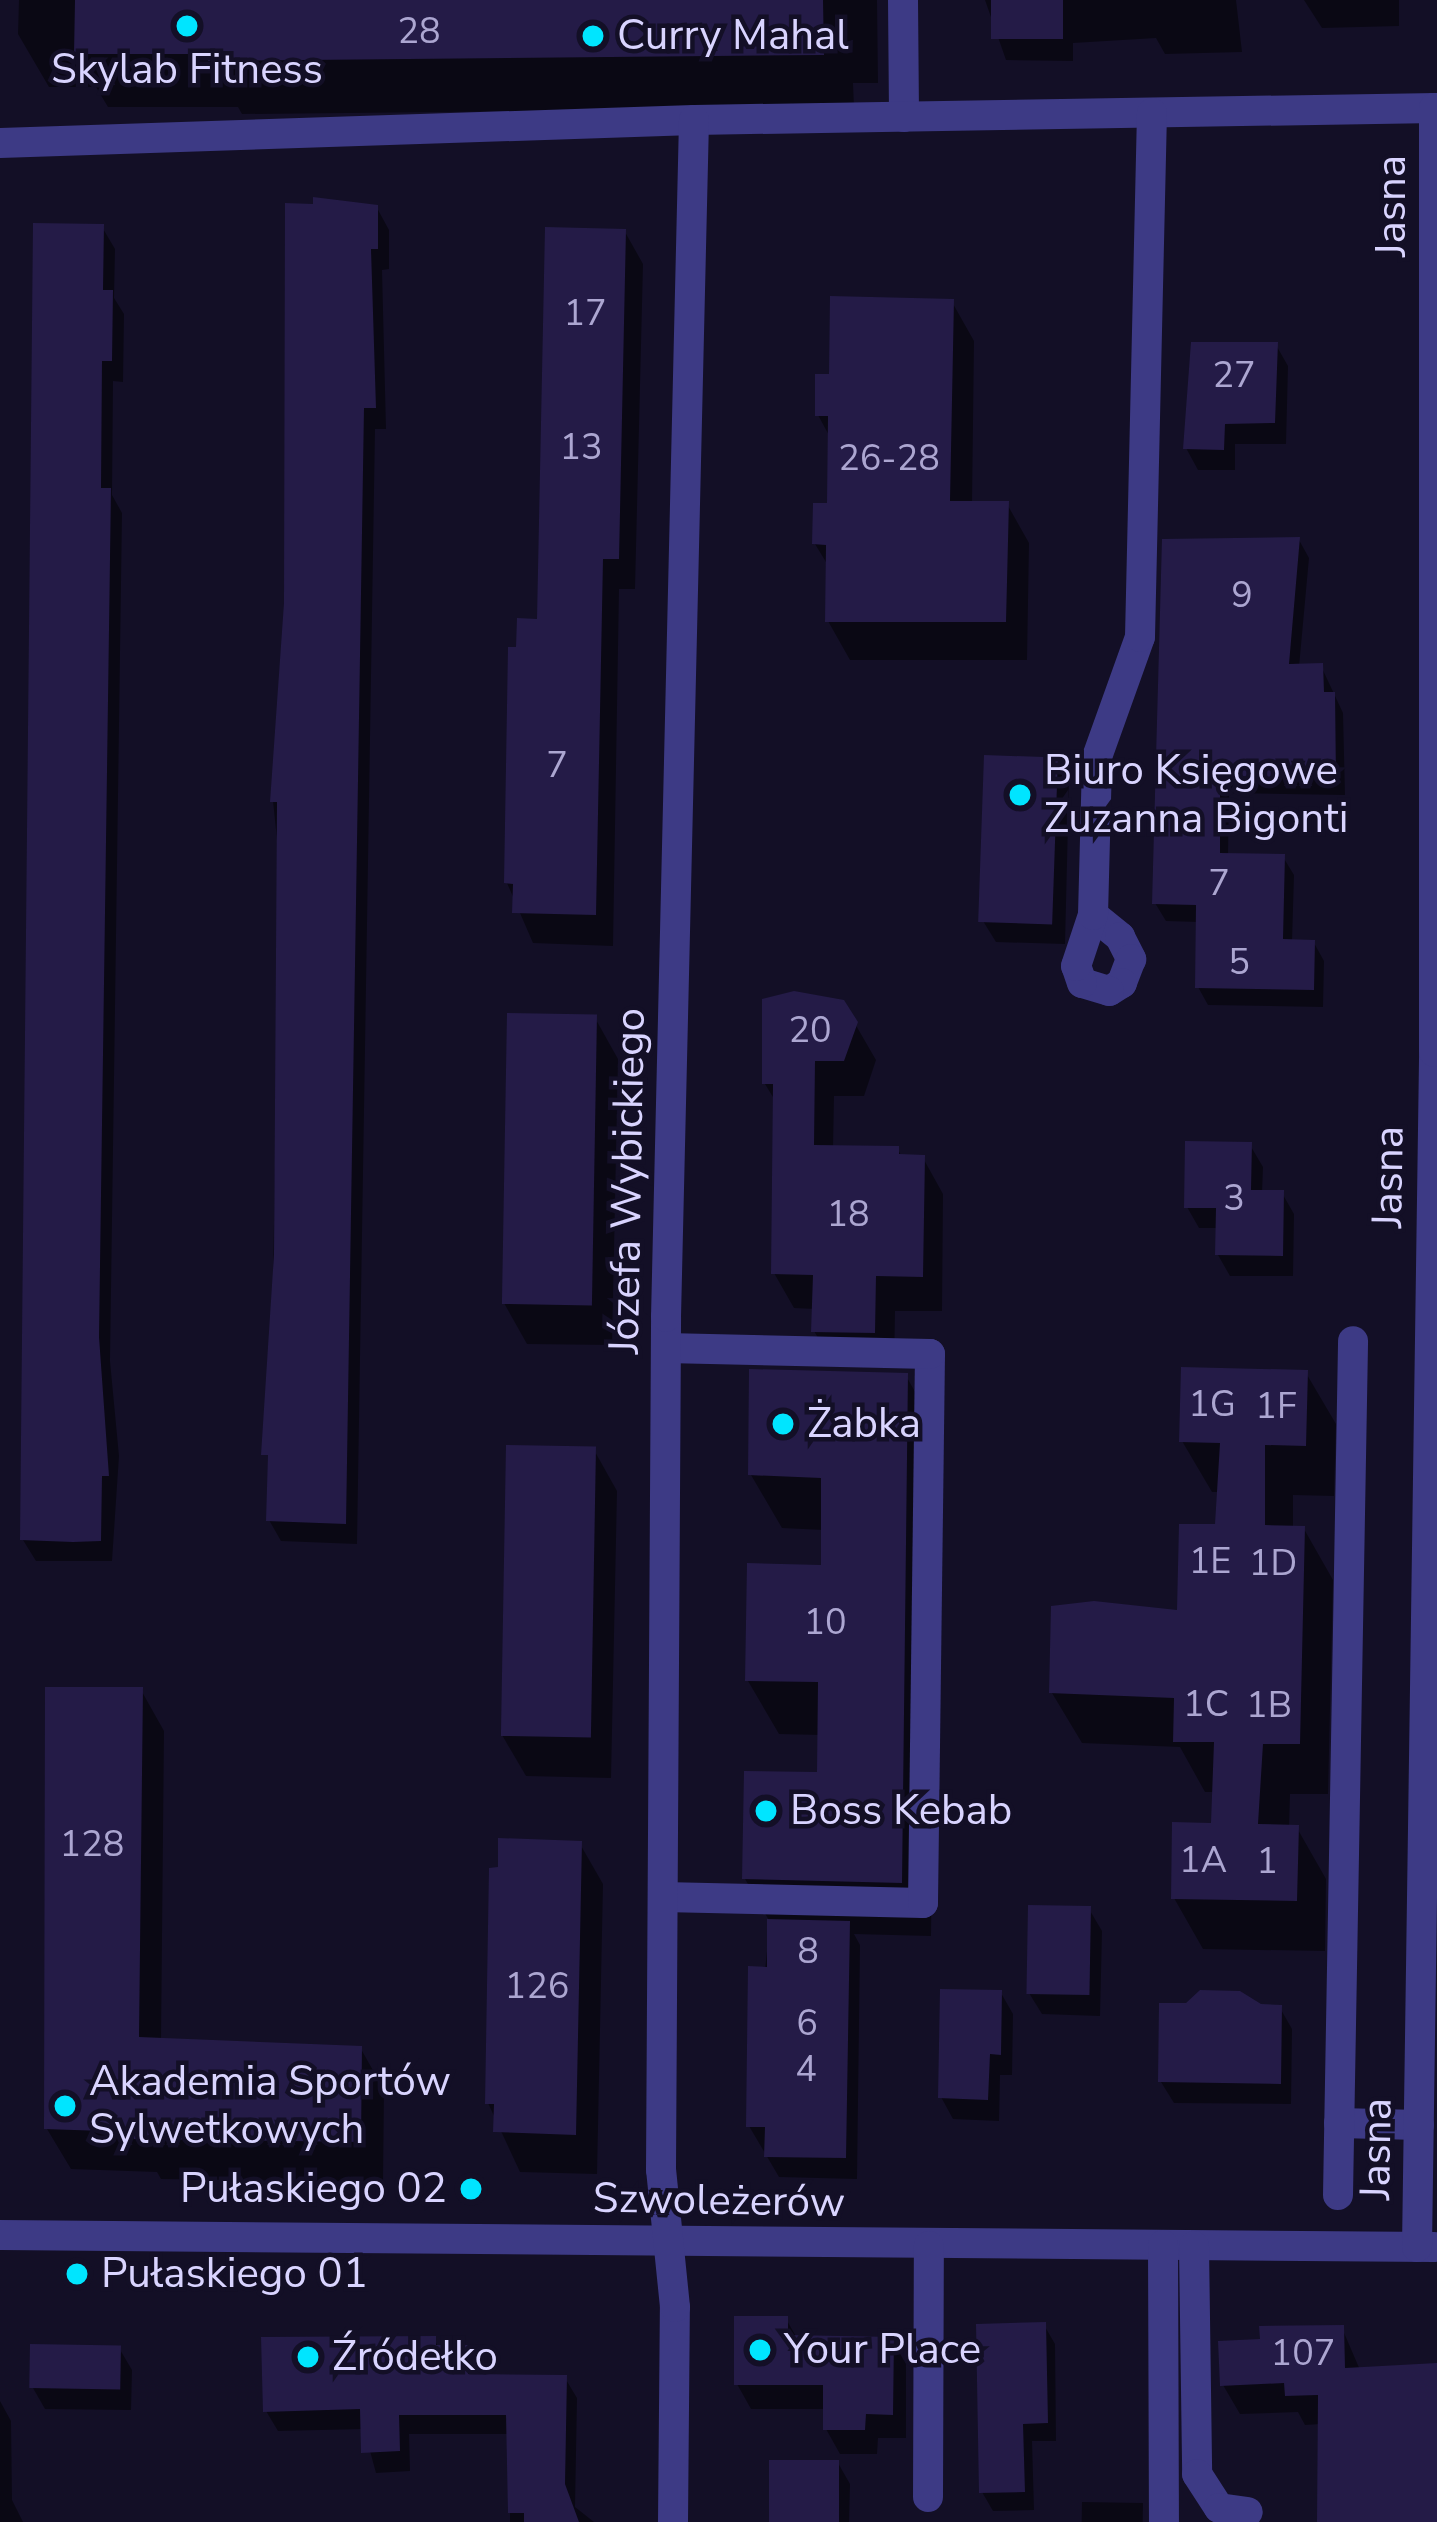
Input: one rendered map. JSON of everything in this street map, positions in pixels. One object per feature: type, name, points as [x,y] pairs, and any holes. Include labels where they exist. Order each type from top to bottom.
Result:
[{"type":"street","points":[[903,0],[904,117]]},
{"type":"street","points":[[0,143],[694,120],[1435,108]]},
{"type":"street","name":"Jasna","points":[[1427,2247],[1419,2125],[1434,1052],[1435,108]]},
{"type":"street","points":[[1093,915],[1097,757],[1140,637],[1152,113]]},
{"type":"street","name":"Józefa Wybickiego","points":[[673,2522],[668,2243],[661,2170],[666,1348],[694,120]]},
{"type":"street","points":[[1339,2195],[1353,1341]]},
{"type":"street","points":[[663,1897],[922,1903],[930,1354],[666,1348]]},
{"type":"street","points":[[1340,2123],[1419,2125]]},
{"type":"street","name":"Szwoleżerów","points":[[0,2235],[1427,2247]]},
{"type":"street","points":[[928,2246],[928,2497]]},
{"type":"street","points":[[1179,2246],[1197,2474],[1219,2508],[1248,2512]]},
{"type":"street","points":[[1164,2522],[1179,2246]]},
{"type":"building","points":[[75,0],[823,0],[824,55],[208,61],[208,54],[74,54]]},
{"type":"building","points":[[991,0],[1063,0],[1063,39],[991,39]]},
{"type":"building","points":[[313,197],[378,205],[378,249],[371,249],[376,408],[364,408],[346,1524],[266,1521],[268,1455],[261,1455],[274,1254],[277,802],[270,802],[284,603],[285,203],[313,204]]},
{"type":"building","points":[[33,223],[104,224],[103,290],[113,290],[112,361],[102,361],[101,488],[111,488],[99,1337],[109,1476],[102,1476],[101,1541],[20,1540]]},
{"type":"building","points":[[545,227],[626,229],[619,559],[603,559],[596,915],[512,913],[513,884],[504,883],[508,647],[516,647],[517,618],[537,619]]},
{"type":"building","points":[[830,296],[954,299],[950,501],[1009,501],[1006,622],[825,622],[826,545],[812,544],[813,503],[827,503],[828,416],[815,416],[815,374],[829,374]]},
{"type":"building","points":[[1191,342],[1278,342],[1275,423],[1225,424],[1224,450],[1183,449]]},
{"type":"building","points":[[1300,537],[1289,664],[1323,663],[1324,692],[1335,692],[1336,778],[1220,776],[1220,853],[1285,854],[1283,939],[1315,940],[1314,990],[1195,988],[1196,905],[1152,904],[1162,539]]},
{"type":"building","points":[[984,755],[1058,758],[1052,924],[978,922]]},
{"type":"building","points":[[794,991],[844,1000],[858,1022],[844,1061],[815,1061],[814,1145],[899,1146],[899,1154],[925,1155],[923,1277],[876,1276],[875,1333],[811,1332],[813,1275],[771,1274],[773,1084],[762,1084],[762,999]]},
{"type":"building","points":[[507,1013],[597,1015],[592,1306],[502,1304]]},
{"type":"building","points":[[1185,1141],[1252,1142],[1251,1190],[1284,1190],[1283,1256],[1215,1255],[1216,1208],[1184,1208]]},
{"type":"building","points":[[1181,1367],[1308,1370],[1306,1446],[1265,1445],[1265,1525],[1305,1526],[1300,1744],[1263,1744],[1258,1824],[1299,1825],[1297,1901],[1171,1899],[1172,1822],[1211,1823],[1214,1742],[1173,1742],[1174,1698],[1049,1693],[1051,1606],[1094,1601],[1177,1610],[1179,1524],[1215,1524],[1220,1443],[1179,1442]]},
{"type":"building","points":[[749,1369],[908,1373],[902,1883],[742,1879],[744,1771],[817,1772],[818,1682],[745,1681],[747,1563],[821,1565],[821,1478],[748,1475]]},
{"type":"building","points":[[506,1445],[596,1447],[591,1738],[501,1736]]},
{"type":"building","points":[[45,1687],[143,1687],[139,2037],[362,2046],[361,2142],[134,2139],[134,2132],[44,2129]]},
{"type":"building","points":[[498,1838],[582,1841],[576,2135],[493,2132],[494,2104],[485,2104],[489,1868],[498,1867]]},
{"type":"building","points":[[1028,1905],[1091,1906],[1089,1995],[1026,1994]]},
{"type":"building","points":[[767,1919],[850,1921],[846,2158],[764,2157],[765,2127],[746,2127],[748,1966],[767,1967]]},
{"type":"building","points":[[940,1989],[1002,1990],[1001,2055],[990,2054],[988,2100],[938,2098]]},
{"type":"building","points":[[1200,1990],[1240,1991],[1261,2004],[1282,2005],[1281,2084],[1158,2082],[1159,2003],[1186,2003]]},
{"type":"building","points":[[734,2316],[788,2316],[788,2335],[894,2337],[893,2415],[866,2414],[865,2430],[823,2430],[823,2385],[734,2385]]},
{"type":"building","points":[[1046,2322],[1048,2423],[1023,2424],[1025,2492],[979,2493],[976,2324]]},
{"type":"building","points":[[1344,2325],[1345,2368],[1437,2363],[1437,2522],[1317,2522],[1318,2395],[1285,2396],[1284,2383],[1220,2386],[1218,2341],[1260,2339],[1259,2326]]},
{"type":"building","points":[[436,2336],[436,2345],[468,2345],[468,2374],[567,2375],[565,2484],[579,2522],[524,2522],[524,2513],[508,2513],[506,2415],[399,2415],[400,2451],[361,2453],[360,2409],[263,2412],[261,2337]]},
{"type":"building","points":[[30,2344],[121,2346],[120,2390],[29,2388]]},
{"type":"building","points":[[769,2460],[839,2460],[839,2522],[769,2522]]},
{"type":"place","name":"Skylab Fitness","points":[[187,26]]},
{"type":"place","name":"Curry Mahal","points":[[593,36]]},
{"type":"place","name":"Biuro Księgowe Zuzanna Bigonti","points":[[1020,795]]},
{"type":"place","name":"Żabka","points":[[783,1424]]},
{"type":"place","name":"Boss Kebab","points":[[766,1811]]},
{"type":"place","name":"Akademia Sportów Sylwetkowych","points":[[65,2106]]},
{"type":"place","name":"Pułaskiego 02","points":[[471,2189]]},
{"type":"place","name":"Pułaskiego 01","points":[[77,2274]]},
{"type":"place","name":"Your Place","points":[[760,2350]]},
{"type":"place","name":"Źródełko","points":[[308,2357]]}]
